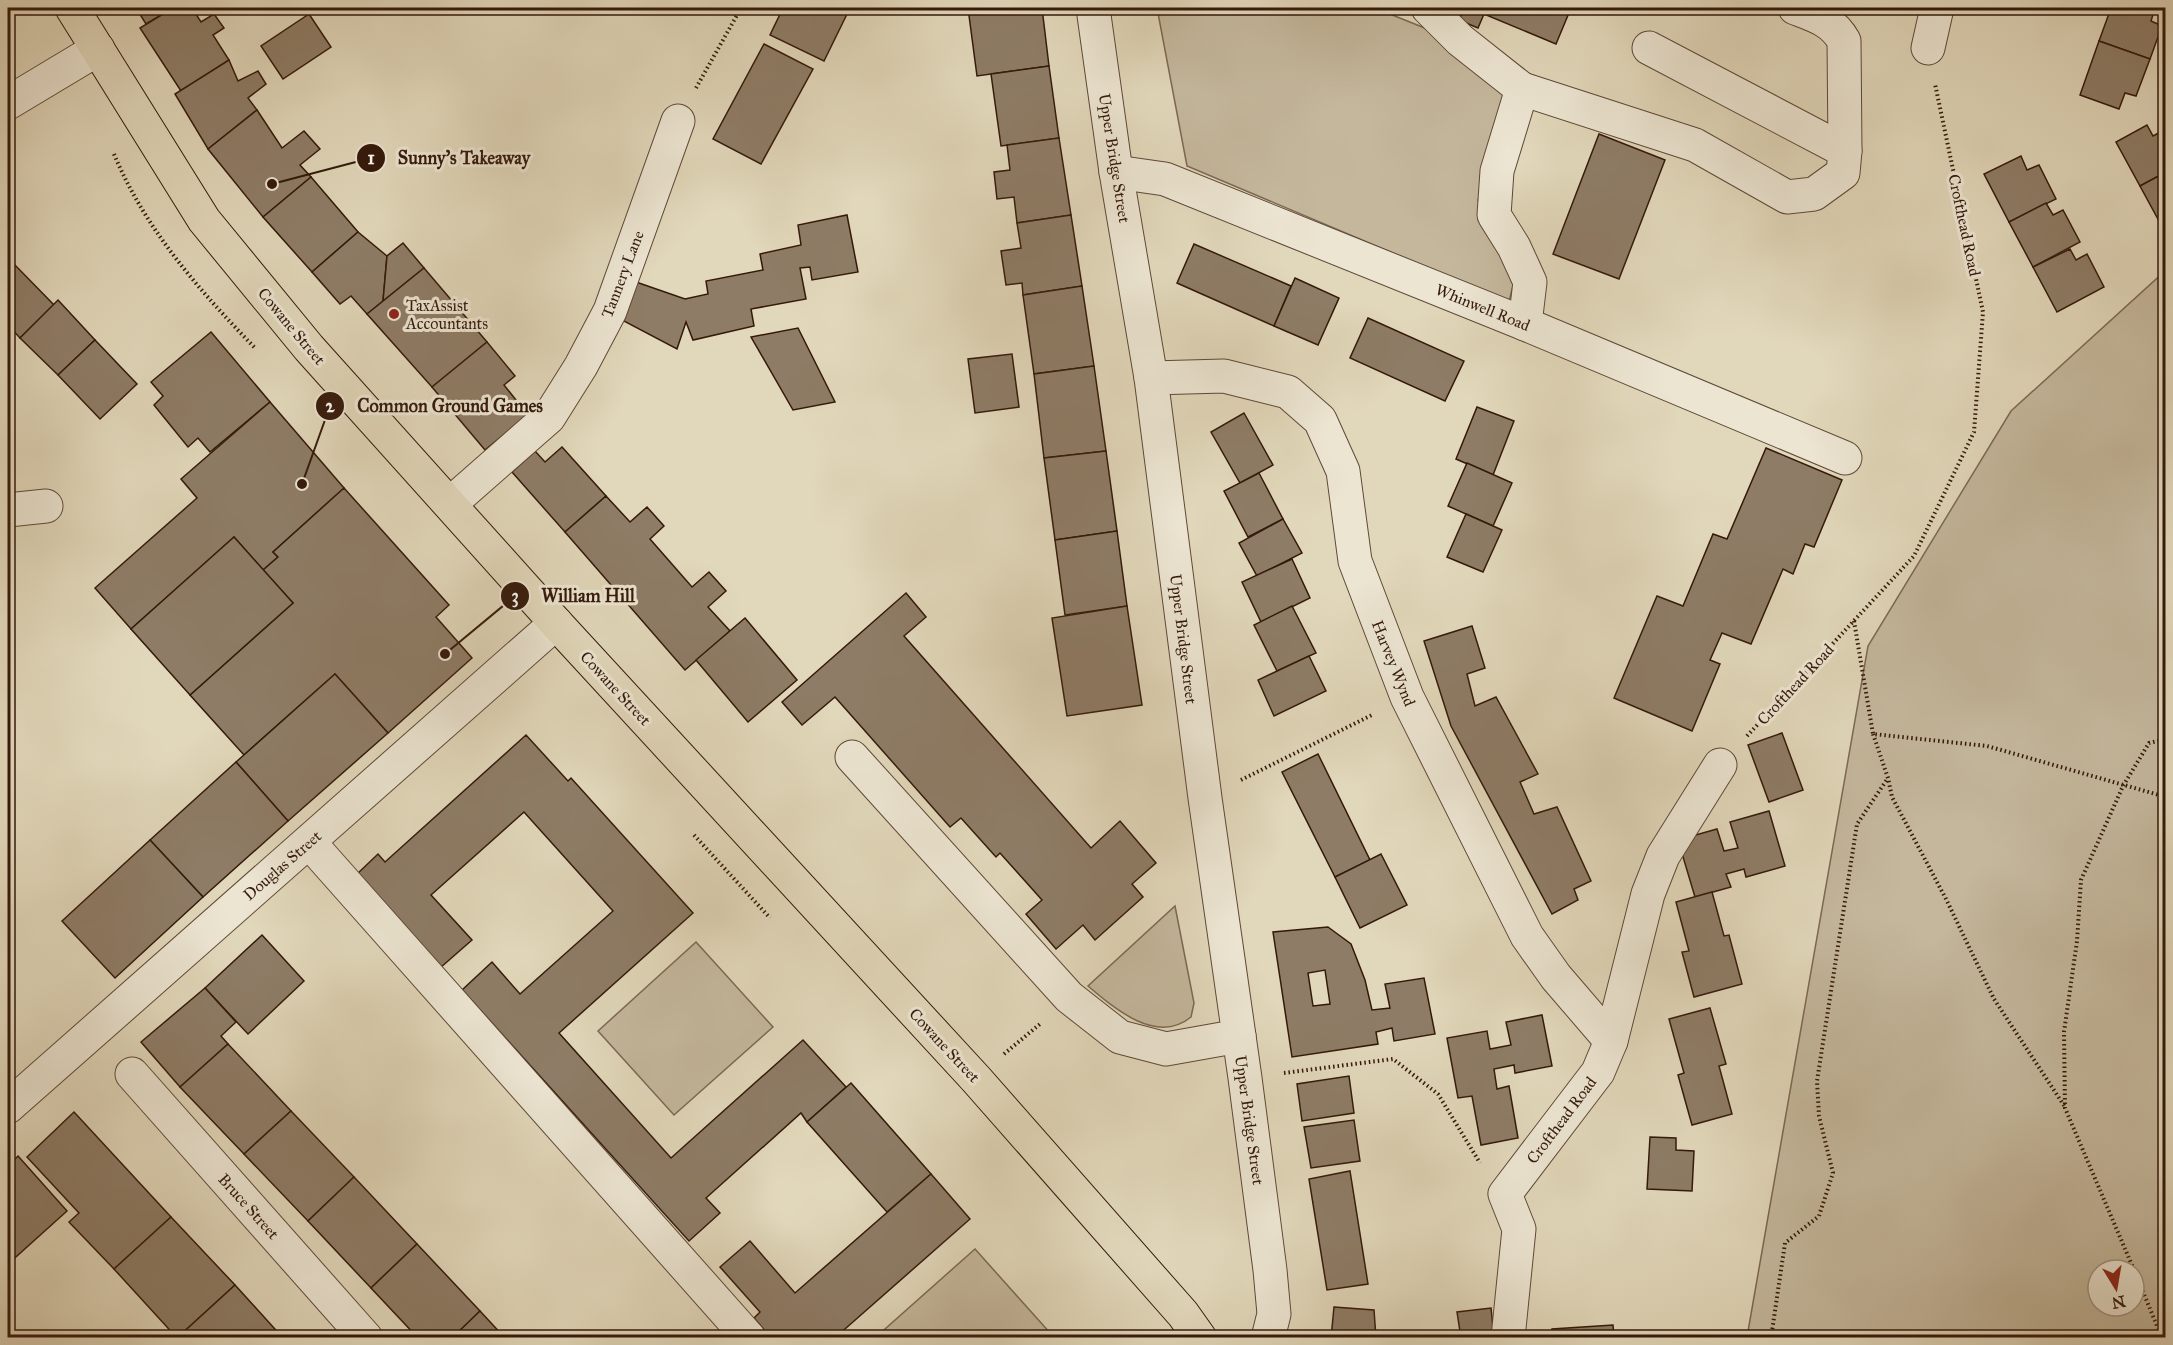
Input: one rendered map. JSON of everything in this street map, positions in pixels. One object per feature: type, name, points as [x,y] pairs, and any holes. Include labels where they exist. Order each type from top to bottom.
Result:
[{"type":"main road","name":"Cowane Street","points":[[72,8],[204,220],[309,348],[556,623],[976,1078],[1183,1314],[1200,1338]]},
{"type":"street","name":"Upper Bridge Street","points":[[1093,8],[1116,172],[1151,378],[1205,798],[1245,1078],[1274,1314],[1268,1338]]},
{"type":"street","points":[[1428,8],[1460,40],[1522,89],[1695,145],[1787,197],[1814,194],[1842,173],[1845,151],[1844,41],[1838,29],[1828,22],[1795,8]]},
{"type":"street","points":[[1928,48],[1937,8]]},
{"type":"street","points":[[1649,48],[1845,151]]},
{"type":"street","points":[[8,103],[98,50]]},
{"type":"street","points":[[1522,89],[1497,171],[1494,215],[1514,248],[1530,282],[1525,324]]},
{"type":"street","name":"Tannery Lane","points":[[450,504],[549,417],[581,366],[610,311],[678,121]]},
{"type":"street","name":"Whinwell Road","points":[[1116,172],[1166,179],[1525,324],[1845,458]]},
{"type":"street","name":"Harvey Wynd","points":[[1151,378],[1224,376],[1288,392],[1320,420],[1343,471],[1355,561],[1407,698],[1527,936],[1556,977],[1611,1041]]},
{"type":"street","points":[[8,510],[46,507]]},
{"type":"street","name":"Douglas Street","points":[[8,1107],[556,623]]},
{"type":"street","points":[[852,757],[1069,997],[1120,1037],[1166,1049],[1239,1035]]},
{"type":"street","name":"Crofthead Road","points":[[1505,1194],[1598,1072],[1611,1041],[1648,894],[1663,856],[1720,765]]},
{"type":"street","points":[[309,842],[749,1338]]},
{"type":"street","name":"Bruce Street","points":[[132,1074],[366,1338]]},
{"type":"street","points":[[1505,1194],[1519,1229],[1508,1338]]},
{"type":"path","points":[[678,121],[741,8]]},
{"type":"path","name":"Crofthead Road","points":[[1720,765],[1914,556],[1974,432],[1983,312],[1928,48]]},
{"type":"path","points":[[1854,621],[1873,734],[1892,797],[1946,899],[1994,999],[2065,1108],[2129,1258]]},
{"type":"path","points":[[1205,798],[1407,698]]},
{"type":"path","points":[[1873,734],[1987,746],[2166,797]]},
{"type":"path","points":[[2065,1108],[2064,1032],[2076,941],[2081,880],[2123,786],[2149,743],[2166,739]]},
{"type":"path","points":[[1771,1338],[1785,1243],[1819,1216],[1833,1173],[1819,1116],[1817,1081],[1857,824],[1888,778]]},
{"type":"path","points":[[1245,1078],[1393,1059],[1438,1094],[1483,1169],[1505,1194]]},
{"type":"path","points":[[2146,1299],[2162,1338]]},
{"type":"shaded area","points":[[1157,8],[1375,8],[1452,39],[1512,94],[1509,114],[1478,200],[1492,242],[1509,262],[1515,277],[1509,302],[1187,166]]},
{"type":"shaded area","points":[[2165,271],[2165,1337],[1747,1337],[1868,646],[2011,411]]},
{"type":"shaded area","points":[[1175,906],[1194,1003],[1191,1017],[1178,1025],[1151,1026],[1123,1013],[1088,986]]},
{"type":"shaded area","points":[[696,942],[773,1027],[674,1115],[598,1031]]},
{"type":"shaded area","points":[[975,1249],[1051,1334],[1048,1337],[876,1337]]},
{"type":"building","points":[[136,8],[173,8],[146,24]]},
{"type":"building","points":[[173,8],[192,8],[201,22],[214,14],[224,28],[213,35],[229,60],[181,91],[140,28]]},
{"type":"building","points":[[783,8],[850,8],[824,61],[770,35]]},
{"type":"building","points":[[968,8],[1042,8],[1049,66],[977,76]]},
{"type":"building","points":[[1464,8],[1571,8],[1556,44],[1484,14],[1478,28],[1459,20]]},
{"type":"building","points":[[2111,8],[2155,8],[2151,21],[2162,26],[2150,59],[2099,41]]},
{"type":"building","points":[[309,14],[331,47],[283,79],[261,46]]},
{"type":"building","points":[[2099,41],[2150,59],[2136,96],[2125,93],[2119,109],[2080,95]]},
{"type":"building","points":[[764,44],[813,69],[761,164],[713,139]]},
{"type":"building","points":[[229,60],[238,81],[258,71],[266,84],[248,98],[257,110],[208,149],[175,94]]},
{"type":"building","points":[[1049,66],[1059,138],[1001,146],[991,74]]},
{"type":"building","points":[[257,110],[282,148],[304,131],[320,149],[300,165],[311,177],[263,217],[208,149]]},
{"type":"building","points":[[2147,125],[2153,136],[2166,129],[2166,172],[2140,186],[2116,142]]},
{"type":"building","points":[[1599,134],[1665,160],[1619,279],[1553,254]]},
{"type":"building","points":[[1059,138],[1071,215],[1017,223],[1014,197],[997,199],[994,172],[1010,170],[1007,145]]},
{"type":"building","points":[[2021,156],[2027,170],[2039,165],[2056,199],[2009,222],[1984,174]]},
{"type":"building","points":[[2166,172],[2166,232],[2165,232],[2140,186]]},
{"type":"building","points":[[311,177],[358,232],[312,272],[263,217]]},
{"type":"building","points":[[2046,203],[2053,215],[2063,210],[2080,242],[2033,267],[2009,222]]},
{"type":"building","points":[[847,215],[858,272],[812,280],[810,267],[800,268],[806,299],[751,309],[754,326],[693,340],[686,322],[677,349],[620,319],[636,282],[685,299],[708,294],[706,281],[763,270],[760,254],[801,245],[798,225]]},
{"type":"building","points":[[1071,215],[1082,286],[1023,295],[1022,283],[1006,285],[1001,251],[1021,248],[1017,223]]},
{"type":"building","points":[[358,232],[387,256],[383,301],[367,314],[351,296],[340,304],[312,272]]},
{"type":"building","points":[[403,243],[424,268],[383,301],[387,256]]},
{"type":"building","points":[[1194,244],[1291,286],[1274,326],[1177,283]]},
{"type":"building","points":[[2070,249],[2076,260],[2087,254],[2104,287],[2057,312],[2033,267]]},
{"type":"building","points":[[8,256],[13,263],[8,269]]},
{"type":"building","points":[[13,263],[54,305],[20,338],[8,325],[8,269]]},
{"type":"building","points":[[424,268],[487,342],[432,387],[367,314]]},
{"type":"building","points":[[1295,278],[1339,298],[1318,345],[1274,326]]},
{"type":"building","points":[[1082,286],[1094,366],[1034,374],[1023,295]]},
{"type":"building","points":[[58,300],[95,340],[58,375],[20,338]]},
{"type":"building","points":[[1368,318],[1464,361],[1445,401],[1350,358]]},
{"type":"building","points":[[798,328],[835,402],[793,410],[751,337]]},
{"type":"building","points":[[211,332],[270,402],[210,452],[198,438],[188,447],[154,405],[163,396],[151,382]]},
{"type":"building","points":[[95,340],[137,384],[100,419],[58,375]]},
{"type":"building","points":[[487,342],[515,376],[504,385],[528,415],[485,450],[432,387]]},
{"type":"building","points":[[1012,354],[1019,407],[975,413],[968,359]]},
{"type":"building","points":[[1094,366],[1106,451],[1044,458],[1034,374]]},
{"type":"building","points":[[270,402],[344,488],[273,552],[278,557],[263,570],[234,537],[131,629],[95,588],[197,498],[181,479]]},
{"type":"building","points":[[1477,407],[1514,421],[1493,475],[1456,459]]},
{"type":"building","points":[[1244,413],[1273,465],[1240,483],[1211,432]]},
{"type":"building","points":[[562,447],[606,496],[565,532],[512,472],[535,451],[545,462]]},
{"type":"building","points":[[1766,448],[1842,480],[1814,547],[1805,544],[1793,574],[1783,569],[1751,644],[1722,633],[1710,660],[1720,664],[1692,731],[1614,698],[1657,596],[1683,606],[1713,534],[1727,539]]},
{"type":"building","points":[[1106,451],[1117,531],[1055,540],[1044,458]]},
{"type":"building","points":[[1467,463],[1512,483],[1493,526],[1448,506]]},
{"type":"building","points":[[1259,473],[1283,519],[1248,537],[1224,491]]},
{"type":"building","points":[[344,488],[449,605],[436,617],[472,658],[388,733],[335,674],[244,755],[190,695],[293,603],[263,570],[278,557],[273,552]]},
{"type":"building","points":[[606,496],[630,522],[647,507],[664,526],[650,539],[692,587],[709,572],[726,591],[708,607],[730,631],[685,670],[565,532]]},
{"type":"building","points":[[1466,514],[1502,530],[1483,572],[1447,557]]},
{"type":"building","points":[[1283,519],[1302,553],[1257,576],[1239,543]]},
{"type":"building","points":[[1117,531],[1127,606],[1065,615],[1055,540]]},
{"type":"building","points":[[234,537],[293,603],[190,695],[131,629]]},
{"type":"building","points":[[1292,559],[1310,598],[1261,622],[1242,582]]},
{"type":"building","points":[[906,593],[926,617],[904,636],[1091,848],[1120,821],[1156,863],[1132,884],[1143,897],[1095,940],[1083,925],[1056,949],[1026,914],[1042,900],[1000,853],[996,857],[961,818],[950,827],[835,697],[802,725],[782,702]]},
{"type":"building","points":[[1127,606],[1142,705],[1067,716],[1052,618]]},
{"type":"building","points":[[1292,606],[1316,653],[1277,671],[1254,625]]},
{"type":"building","points":[[745,618],[797,680],[748,722],[696,660]]},
{"type":"building","points":[[1472,626],[1485,668],[1467,674],[1475,706],[1496,697],[1538,774],[1520,782],[1534,814],[1557,807],[1591,881],[1574,889],[1578,900],[1552,914],[1451,726],[1424,641]]},
{"type":"building","points":[[1309,656],[1326,691],[1274,716],[1258,680]]},
{"type":"building","points":[[335,674],[388,733],[288,821],[236,762]]},
{"type":"building","points":[[1782,733],[1803,790],[1769,802],[1748,745]]},
{"type":"building","points":[[526,735],[568,781],[571,778],[693,913],[559,1033],[671,1158],[803,1040],[846,1087],[807,1122],[801,1113],[706,1198],[720,1213],[689,1241],[462,990],[492,962],[520,994],[613,911],[524,812],[431,895],[472,940],[440,968],[356,875],[378,854],[385,862]]},
{"type":"building","points":[[1318,754],[1370,860],[1335,877],[1282,772]]},
{"type":"building","points":[[236,762],[288,821],[203,897],[150,840]]},
{"type":"building","points":[[1769,811],[1785,866],[1746,877],[1744,869],[1726,874],[1731,887],[1695,897],[1678,840],[1717,829],[1724,851],[1738,848],[1730,822]]},
{"type":"building","points":[[150,840],[203,897],[115,978],[62,921]]},
{"type":"building","points":[[1381,854],[1407,905],[1360,928],[1335,877]]},
{"type":"building","points":[[1712,892],[1724,936],[1729,935],[1742,984],[1694,997],[1682,952],[1689,951],[1676,902]]},
{"type":"building","points":[[1328,927],[1351,944],[1365,980],[1372,1010],[1390,1008],[1385,984],[1424,978],[1435,1034],[1394,1041],[1392,1028],[1376,1032],[1378,1044],[1292,1057],[1273,932]],"holes":[[[1325,970],[1330,1004],[1313,1006],[1308,973]]]},
{"type":"building","points":[[262,935],[304,981],[248,1034],[205,988]]},
{"type":"building","points":[[205,988],[236,1022],[221,1036],[228,1044],[180,1087],[141,1042]]},
{"type":"building","points":[[1710,1008],[1726,1064],[1719,1066],[1732,1114],[1692,1125],[1678,1075],[1684,1073],[1669,1019]]},
{"type":"building","points":[[1542,1015],[1552,1066],[1515,1073],[1514,1065],[1494,1069],[1497,1089],[1509,1086],[1518,1138],[1481,1145],[1472,1096],[1458,1098],[1447,1038],[1487,1031],[1490,1049],[1511,1045],[1506,1022]]},
{"type":"building","points":[[228,1044],[291,1111],[244,1154],[180,1087]]},
{"type":"building","points":[[1349,1076],[1354,1113],[1302,1121],[1297,1084]]},
{"type":"building","points":[[851,1083],[931,1174],[887,1212],[807,1122]]},
{"type":"building","points":[[291,1111],[354,1177],[308,1221],[244,1154]]},
{"type":"building","points":[[74,1112],[171,1217],[114,1269],[69,1222],[79,1213],[27,1157]]},
{"type":"building","points":[[1354,1120],[1360,1161],[1311,1168],[1304,1127]]},
{"type":"building","points":[[1650,1137],[1676,1138],[1676,1150],[1694,1151],[1692,1191],[1647,1189]]},
{"type":"building","points":[[18,1156],[67,1211],[8,1264],[8,1166]]},
{"type":"building","points":[[1350,1171],[1368,1284],[1327,1290],[1309,1179]]},
{"type":"building","points":[[931,1174],[970,1219],[837,1336],[839,1338],[771,1338],[754,1318],[760,1312],[720,1267],[750,1241],[795,1293]]},
{"type":"building","points":[[354,1177],[417,1244],[371,1288],[308,1221]]},
{"type":"building","points":[[171,1217],[235,1285],[177,1338],[114,1269]]},
{"type":"building","points":[[417,1244],[480,1311],[452,1338],[418,1338],[371,1288]]},
{"type":"building","points":[[235,1285],[283,1338],[177,1338]]},
{"type":"building","points":[[1334,1307],[1374,1310],[1376,1338],[1331,1338]]},
{"type":"building","points":[[1491,1308],[1494,1338],[1461,1338],[1457,1312]]},
{"type":"building","points":[[480,1311],[505,1338],[452,1338]]},
{"type":"building","points":[[1613,1325],[1614,1338],[1553,1338],[1552,1329]]},
{"type":"place","name":"Sunny's Takeaway","points":[[272,184]]},
{"type":"place","name":"TaxAssist Accountants","points":[[394,314]]},
{"type":"place","name":"Common Ground Games","points":[[302,484]]},
{"type":"place","name":"William Hill","points":[[445,654]]}]
